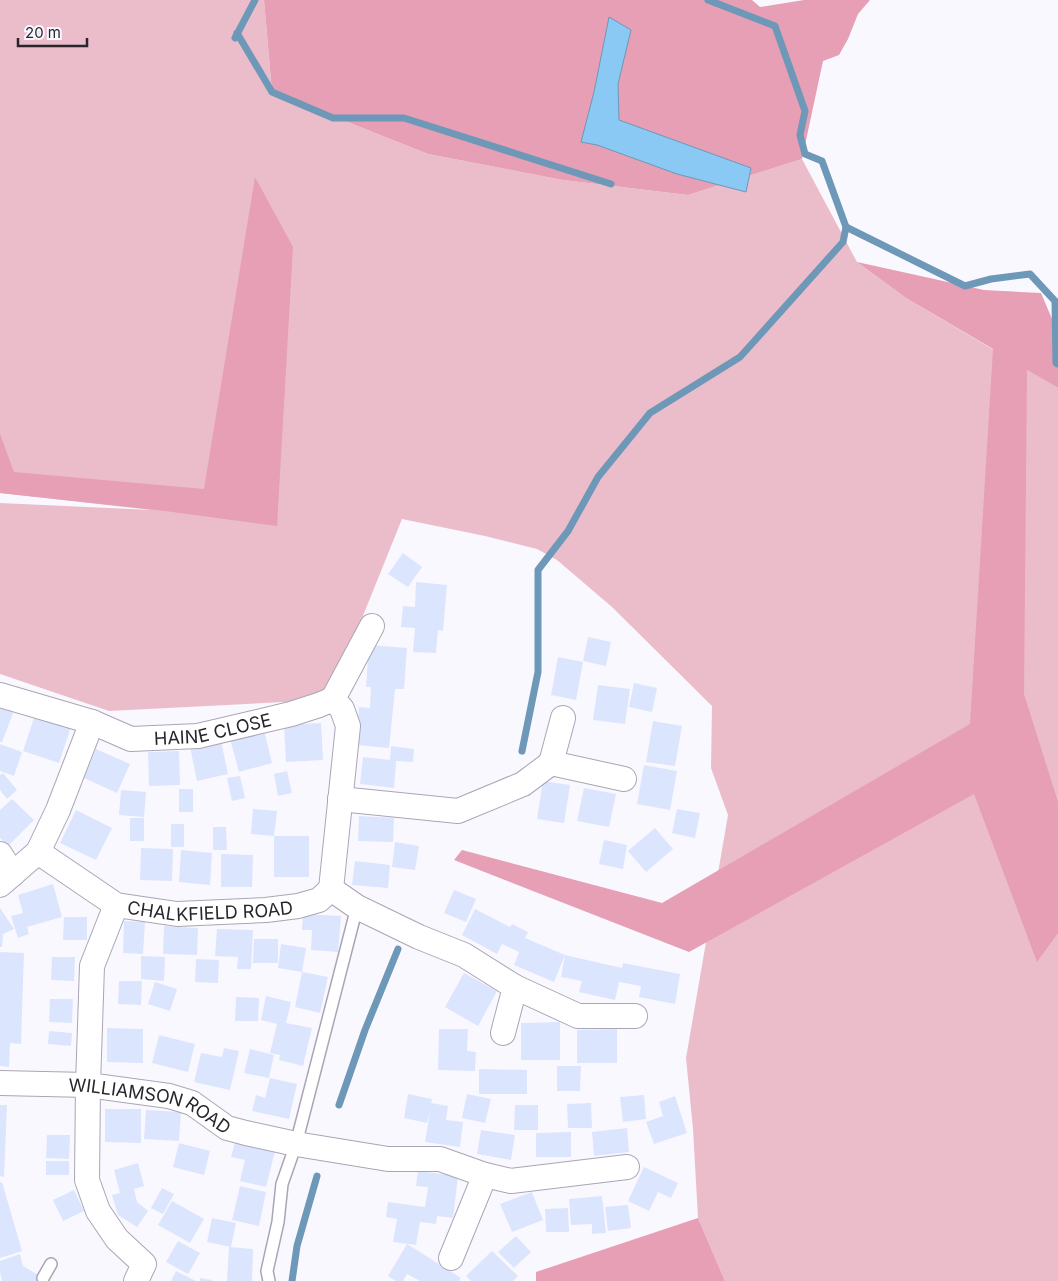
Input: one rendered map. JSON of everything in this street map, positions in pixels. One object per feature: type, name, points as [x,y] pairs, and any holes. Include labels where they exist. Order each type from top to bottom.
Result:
[{"type":"street","points":[[372,626],[333,698],[342,709],[348,726],[331,889],[357,907],[419,937],[464,955],[515,987],[578,1016],[635,1016]]},
{"type":"street","name":"HAINE CLOSE","points":[[0,695],[92,722],[131,739],[198,736],[291,714],[319,706],[333,698]]},
{"type":"street","points":[[340,800],[458,811],[523,784],[551,763],[563,718]]},
{"type":"street","points":[[0,854],[6,880],[38,852],[58,810],[92,722]]},
{"type":"street","points":[[551,763],[624,779]]},
{"type":"street","name":"CHALKFIELD ROAD","points":[[38,852],[116,905],[177,914],[266,910],[298,906],[319,900],[331,889]]},
{"type":"street","points":[[116,905],[92,966],[87,1180],[98,1210],[116,1239],[144,1264],[136,1281]]},
{"type":"street","points":[[503,1033],[515,987]]},
{"type":"street","name":"WILLIAMSON ROAD","points":[[0,1083],[88,1085],[169,1096],[192,1103],[227,1128],[296,1144],[388,1158],[440,1158],[484,1176],[511,1181],[627,1167]]},
{"type":"street","points":[[451,1258],[484,1176]]},
{"type":"lane","points":[[269,1281],[267,1271],[278,1222],[282,1184],[296,1144],[357,907]]},
{"type":"lane","points":[[43,1278],[51,1264]]},
{"type":"shaded area","points":[[0,0],[264,0],[272,92],[428,154],[563,180],[688,195],[802,159],[857,262],[906,298],[1058,388],[1058,1281],[725,1281],[698,1218],[693,1129],[686,1058],[728,815],[711,768],[712,706],[612,607],[557,560],[537,549],[402,519],[348,653],[326,693],[303,701],[109,711],[0,674],[0,503],[152,510],[0,493]]},
{"type":"shaded area","points":[[264,0],[752,0],[760,7],[804,0],[870,0],[858,14],[839,55],[823,61],[802,159],[688,195],[563,180],[428,154],[272,92]]},
{"type":"shaded area","points":[[255,177],[293,247],[277,526],[165,511],[0,493],[0,434],[14,472],[204,489]]},
{"type":"shaded area","points":[[857,262],[984,290],[1041,293],[1058,333],[1058,388],[1027,370],[1024,694],[1058,802],[1058,933],[1037,962],[974,794],[689,952],[454,860],[462,850],[662,903],[970,724],[993,349],[906,298]]},
{"type":"shaded area","points":[[698,1218],[725,1281],[536,1281],[536,1272]]},
{"type":"water","points":[[609,17],[631,30],[618,84],[619,120],[751,168],[746,192],[677,174],[597,145],[581,142],[594,92]]},
{"type":"building","points":[[403,553],[422,567],[408,587],[388,574]]},
{"type":"building","points":[[416,582],[447,585],[443,631],[438,630],[436,653],[413,652],[415,628],[401,627],[403,606],[415,607]]},
{"type":"building","points":[[588,637],[611,642],[606,666],[583,661]]},
{"type":"building","points":[[369,645],[407,648],[404,689],[395,689],[389,748],[356,745],[359,707],[370,708],[371,687],[366,687]]},
{"type":"building","points":[[558,657],[583,662],[576,700],[551,695]]},
{"type":"building","points":[[634,683],[657,688],[652,712],[629,707]]},
{"type":"building","points":[[598,685],[630,689],[625,724],[593,720]]},
{"type":"building","points":[[0,705],[14,711],[2,742],[0,742]]},
{"type":"building","points":[[35,715],[71,727],[59,763],[23,751]]},
{"type":"building","points":[[653,721],[682,726],[675,766],[646,762]]},
{"type":"building","points":[[321,723],[323,760],[286,762],[284,725]]},
{"type":"building","points":[[264,730],[272,763],[239,772],[230,739]]},
{"type":"building","points":[[221,741],[228,774],[197,781],[190,747]]},
{"type":"building","points":[[0,744],[22,752],[14,776],[0,771]]},
{"type":"building","points":[[391,746],[414,749],[413,762],[396,761],[394,788],[360,784],[363,757],[390,760]]},
{"type":"building","points":[[96,749],[130,764],[117,793],[84,778]]},
{"type":"building","points":[[179,751],[180,785],[149,786],[148,752]]},
{"type":"building","points":[[644,765],[677,771],[670,810],[637,804]]},
{"type":"building","points":[[287,771],[292,793],[278,796],[274,774]]},
{"type":"building","points":[[3,773],[17,790],[7,799],[0,790],[0,775]]},
{"type":"building","points":[[240,776],[245,798],[232,801],[227,778]]},
{"type":"building","points":[[543,781],[570,785],[564,823],[537,819]]},
{"type":"building","points":[[584,788],[616,794],[609,827],[577,821]]},
{"type":"building","points":[[179,789],[193,789],[193,812],[179,812]]},
{"type":"building","points":[[121,790],[146,792],[144,817],[119,815]]},
{"type":"building","points":[[12,799],[34,820],[8,846],[0,838],[0,810]]},
{"type":"building","points":[[253,809],[277,811],[274,836],[251,834]]},
{"type":"building","points":[[677,809],[700,813],[695,838],[672,833]]},
{"type":"building","points":[[76,810],[112,828],[96,860],[60,843]]},
{"type":"building","points":[[359,816],[394,818],[393,842],[358,841]]},
{"type":"building","points":[[130,818],[144,818],[144,841],[130,841]]},
{"type":"building","points":[[171,824],[184,824],[184,847],[171,847]]},
{"type":"building","points":[[213,827],[226,827],[227,850],[213,850]]},
{"type":"building","points":[[655,828],[673,849],[646,872],[628,851]]},
{"type":"building","points":[[274,836],[309,836],[309,877],[274,877]]},
{"type":"building","points":[[604,840],[627,845],[623,869],[599,864]]},
{"type":"building","points":[[395,842],[419,846],[415,870],[392,867]]},
{"type":"building","points":[[141,848],[173,849],[172,881],[140,880]]},
{"type":"building","points":[[181,850],[212,853],[210,885],[179,882]]},
{"type":"building","points":[[221,854],[253,855],[252,887],[221,887]]},
{"type":"building","points":[[355,861],[390,865],[388,888],[352,885]]},
{"type":"building","points":[[53,884],[62,917],[27,927],[29,934],[18,938],[11,916],[23,913],[18,895]]},
{"type":"building","points":[[454,890],[476,899],[466,922],[444,913]]},
{"type":"building","points":[[0,908],[14,929],[3,934],[2,947],[0,947]]},
{"type":"building","points":[[475,909],[510,927],[512,924],[528,932],[525,938],[565,955],[554,982],[514,965],[519,952],[502,944],[497,954],[462,935]]},
{"type":"building","points":[[303,914],[341,916],[338,952],[311,950],[312,930],[302,930]]},
{"type":"building","points":[[64,917],[87,917],[87,940],[63,940]]},
{"type":"building","points":[[124,921],[145,922],[143,954],[123,953]]},
{"type":"building","points":[[164,926],[198,928],[197,955],[163,954]]},
{"type":"building","points":[[217,929],[253,930],[251,969],[237,969],[238,957],[215,956]]},
{"type":"building","points":[[254,939],[278,939],[278,963],[253,963]]},
{"type":"building","points":[[281,944],[306,948],[302,972],[278,968]]},
{"type":"building","points":[[0,952],[24,953],[21,1044],[10,1043],[9,1067],[0,1066]]},
{"type":"building","points":[[565,955],[622,968],[623,963],[680,974],[675,1004],[639,997],[641,986],[619,982],[615,1000],[579,992],[582,981],[561,977]]},
{"type":"building","points":[[141,956],[165,957],[164,981],[141,979]]},
{"type":"building","points":[[52,957],[75,957],[74,981],[51,980]]},
{"type":"building","points":[[196,959],[219,960],[218,983],[195,982]]},
{"type":"building","points":[[302,972],[328,977],[320,1013],[295,1007]]},
{"type":"building","points":[[464,973],[497,991],[478,1026],[445,1007]]},
{"type":"building","points":[[119,981],[142,981],[141,1005],[118,1004]]},
{"type":"building","points":[[155,982],[177,989],[170,1011],[148,1004]]},
{"type":"building","points":[[266,996],[291,1002],[286,1023],[312,1028],[303,1066],[279,1060],[280,1055],[270,1053],[277,1024],[261,1020]]},
{"type":"building","points":[[236,997],[259,998],[258,1021],[235,1021]]},
{"type":"building","points":[[50,999],[73,999],[72,1023],[49,1022]]},
{"type":"building","points":[[560,1022],[560,1060],[521,1060],[521,1023]]},
{"type":"building","points":[[107,1028],[143,1029],[143,1063],[107,1062]]},
{"type":"building","points":[[439,1029],[468,1029],[467,1051],[476,1052],[475,1071],[438,1070]]},
{"type":"building","points":[[617,1029],[617,1063],[577,1063],[577,1030]]},
{"type":"building","points":[[49,1031],[72,1033],[71,1046],[48,1044]]},
{"type":"building","points":[[159,1035],[195,1044],[188,1072],[152,1063]]},
{"type":"building","points":[[224,1048],[239,1051],[230,1090],[194,1082],[201,1053],[222,1057]]},
{"type":"building","points":[[250,1049],[274,1055],[269,1078],[244,1073]]},
{"type":"building","points":[[557,1066],[581,1066],[580,1091],[557,1091]]},
{"type":"building","points":[[479,1069],[527,1070],[527,1094],[479,1094]]},
{"type":"building","points":[[270,1078],[297,1084],[289,1119],[252,1111],[256,1095],[265,1098]]},
{"type":"building","points":[[408,1094],[432,1099],[431,1103],[448,1106],[446,1120],[463,1122],[460,1147],[425,1142],[430,1112],[427,1123],[404,1118]]},
{"type":"building","points":[[467,1094],[491,1099],[485,1123],[462,1118]]},
{"type":"building","points":[[644,1095],[646,1119],[623,1122],[620,1097]]},
{"type":"building","points":[[675,1096],[687,1133],[654,1144],[646,1122],[663,1116],[659,1102]]},
{"type":"building","points":[[591,1103],[592,1128],[568,1128],[567,1104]]},
{"type":"building","points":[[0,1105],[7,1105],[4,1177],[0,1176]]},
{"type":"building","points":[[515,1105],[538,1105],[538,1130],[514,1130]]},
{"type":"building","points":[[105,1109],[141,1109],[141,1143],[105,1142]]},
{"type":"building","points":[[146,1110],[181,1112],[179,1141],[144,1139]]},
{"type":"building","points":[[627,1128],[629,1152],[594,1156],[592,1132]]},
{"type":"building","points":[[481,1130],[515,1135],[511,1160],[477,1154]]},
{"type":"building","points":[[571,1132],[571,1157],[536,1157],[536,1133]]},
{"type":"building","points":[[47,1135],[70,1135],[69,1159],[46,1158]]},
{"type":"building","points":[[235,1142],[275,1151],[266,1187],[240,1181],[245,1160],[231,1157]]},
{"type":"building","points":[[179,1143],[210,1151],[204,1175],[173,1167]]},
{"type":"building","points":[[46,1161],[69,1161],[69,1175],[46,1175]]},
{"type":"building","points":[[138,1163],[144,1186],[134,1189],[137,1202],[148,1211],[137,1227],[118,1215],[112,1195],[120,1193],[114,1170]]},
{"type":"building","points":[[644,1167],[678,1183],[671,1198],[658,1192],[649,1211],[628,1201]]},
{"type":"building","points":[[418,1171],[458,1176],[453,1218],[437,1216],[436,1224],[420,1222],[416,1245],[393,1242],[397,1219],[386,1217],[388,1202],[425,1207],[428,1187],[416,1186]]},
{"type":"building","points":[[2,1182],[22,1251],[0,1258],[0,1183]]},
{"type":"building","points":[[240,1186],[266,1192],[259,1226],[232,1220]]},
{"type":"building","points":[[162,1188],[174,1194],[163,1214],[151,1208]]},
{"type":"building","points":[[74,1190],[84,1211],[63,1221],[53,1200]]},
{"type":"building","points":[[532,1192],[543,1220],[512,1232],[500,1204]]},
{"type":"building","points":[[602,1196],[606,1233],[592,1234],[592,1224],[571,1225],[569,1199]]},
{"type":"building","points":[[172,1201],[204,1219],[190,1243],[158,1225]]},
{"type":"building","points":[[628,1205],[631,1228],[608,1231],[605,1207]]},
{"type":"building","points":[[568,1208],[569,1232],[546,1232],[545,1209]]},
{"type":"building","points":[[212,1218],[236,1223],[231,1247],[207,1242]]},
{"type":"building","points":[[516,1236],[531,1252],[514,1268],[498,1252]]},
{"type":"building","points":[[178,1241],[200,1253],[188,1274],[166,1262]]},
{"type":"building","points":[[407,1244],[461,1278],[459,1281],[420,1281],[407,1274],[403,1281],[396,1281],[388,1276]]},
{"type":"building","points":[[229,1247],[253,1249],[252,1281],[227,1281]]},
{"type":"building","points":[[492,1251],[518,1276],[513,1281],[471,1281],[466,1276]]},
{"type":"building","points":[[20,1254],[23,1266],[48,1281],[2,1281],[0,1261]]},
{"type":"building","points":[[176,1271],[196,1281],[171,1281]]},
{"type":"building","points":[[200,1278],[212,1280],[212,1281],[200,1281]]},
{"type":"waterway","points":[[235,38],[255,0]]},
{"type":"waterway","points":[[708,0],[775,26],[805,111],[800,135],[805,154],[822,161],[846,227],[965,286],[991,279],[1030,274],[1055,301],[1056,363],[1058,364]]},
{"type":"waterway","points":[[237,33],[272,92],[333,118],[404,118],[611,184]]},
{"type":"waterway","points":[[522,751],[538,672],[538,570],[568,531],[598,477],[650,413],[740,357],[843,242],[846,227]]},
{"type":"waterway","points":[[339,1105],[365,1030],[398,949]]},
{"type":"waterway","points":[[292,1281],[297,1246],[317,1176]]}]
